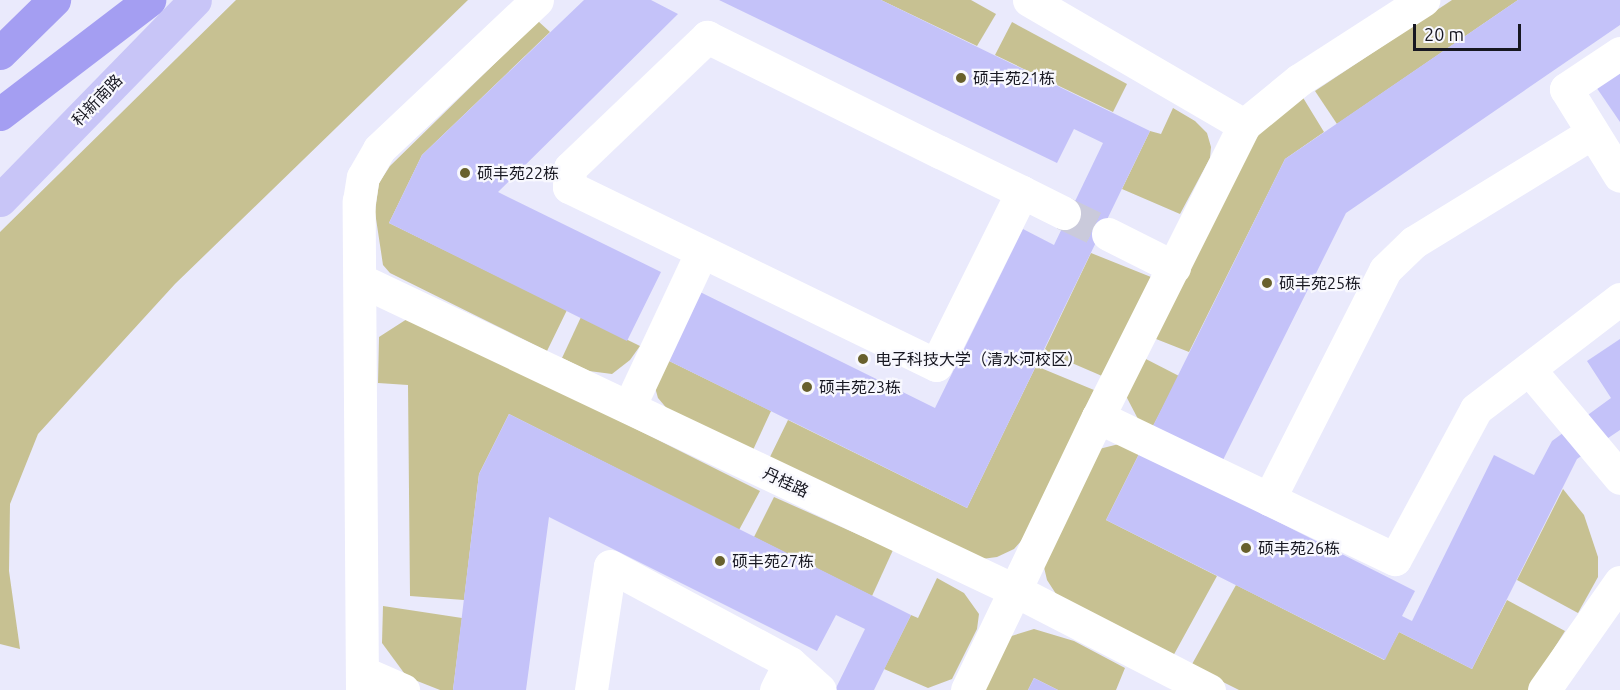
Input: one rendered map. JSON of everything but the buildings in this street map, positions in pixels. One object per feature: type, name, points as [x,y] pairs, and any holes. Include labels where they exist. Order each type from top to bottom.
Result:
[{"type":"highway","points":[[0,53],[54,0]]},
{"type":"highway","points":[[0,127],[130,0]]},
{"type":"highway","points":[[0,114],[148,0]]},
{"type":"main road","name":"科新南路","points":[[0,200],[195,0]]},
{"type":"street","points":[[403,690],[362,681],[359,201],[363,177],[379,149],[537,0]]},
{"type":"street","points":[[1029,0],[1244,125]]},
{"type":"street","points":[[967,690],[1098,417],[1244,125],[1299,80],[1423,0]]},
{"type":"street","points":[[1022,192],[936,365],[569,187],[570,168],[708,37],[1022,192],[1064,213]]},
{"type":"street","points":[[1620,53],[1566,89],[1620,176]]},
{"type":"street","points":[[1269,499],[1385,270],[1414,242],[1592,133]]},
{"type":"street","points":[[1107,234],[1174,267]]},
{"type":"street","points":[[629,407],[701,253]]},
{"type":"street","name":"丹桂路","points":[[360,280],[1016,591],[1209,690]]},
{"type":"street","points":[[1098,417],[1395,559],[1476,409],[1620,298]]},
{"type":"street","points":[[1529,369],[1620,478]]},
{"type":"street","points":[[591,690],[610,566],[783,676],[820,690]]},
{"type":"street","points":[[1544,690],[1620,582]]},
{"type":"shaded area","points":[[236,0],[468,0],[175,284],[38,434],[10,504],[9,571],[20,649],[0,644],[0,232]]},
{"type":"shaded area","points":[[881,0],[971,0],[996,14],[977,46]]},
{"type":"shaded area","points":[[1452,0],[1518,0],[1337,124],[1315,91]]},
{"type":"shaded area","points":[[538,21],[550,32],[422,155],[389,223],[567,310],[547,351],[390,273],[383,265],[375,212],[379,183],[390,166]]},
{"type":"shaded area","points":[[1012,22],[1127,84],[1113,112],[995,55]]},
{"type":"shaded area","points":[[1302,96],[1324,132],[1285,159],[1189,352],[1151,337],[1243,147]]},
{"type":"shaded area","points":[[1173,108],[1195,121],[1207,133],[1211,147],[1210,158],[1180,214],[1122,189],[1150,131],[1161,134]]},
{"type":"shaded area","points":[[1091,253],[1151,277],[1102,376],[1044,351]]},
{"type":"shaded area","points":[[581,317],[640,346],[630,360],[612,374],[589,371],[562,358]]},
{"type":"shaded area","points":[[407,319],[418,320],[760,491],[739,530],[509,414],[479,474],[464,600],[410,596],[408,385],[378,383],[379,337]]},
{"type":"shaded area","points":[[661,357],[771,411],[753,450],[669,411],[658,398],[654,384]]},
{"type":"shaded area","points":[[1142,357],[1179,376],[1152,428],[1138,419],[1126,396]]},
{"type":"shaded area","points":[[1036,366],[1094,390],[1022,540],[1014,549],[997,557],[982,559],[769,459],[788,420],[967,508]]},
{"type":"shaded area","points":[[1119,444],[1140,452],[1106,520],[1217,576],[1172,658],[1058,597],[1047,580],[1043,563],[1095,450]]},
{"type":"shaded area","points":[[1563,489],[1584,515],[1598,557],[1598,577],[1578,613],[1517,580]]},
{"type":"shaded area","points":[[774,497],[893,550],[872,596],[754,537]]},
{"type":"shaded area","points":[[937,578],[964,593],[979,614],[977,629],[952,679],[928,688],[884,669],[911,615],[918,618]]},
{"type":"shaded area","points":[[1236,585],[1384,660],[1399,632],[1472,669],[1507,600],[1565,631],[1528,690],[1239,690],[1191,666]]},
{"type":"shaded area","points":[[383,606],[462,618],[453,690],[440,690],[407,677],[382,643]]},
{"type":"shaded area","points":[[1034,629],[1074,641],[1125,668],[1116,690],[1058,690],[1034,678],[1028,690],[976,690],[1005,638]]},
{"type":"tunnel","points":[[1064,213],[1108,234]]},
{"type":"place","name":"硕丰苑21栋","points":[[961,78]]},
{"type":"place","name":"硕丰苑22栋","points":[[465,173]]},
{"type":"place","name":"硕丰苑25栋","points":[[1267,283]]},
{"type":"place","name":"电子科技大学（清水河校区）","points":[[863,359]]},
{"type":"place","name":"硕丰苑23栋","points":[[807,387]]},
{"type":"place","name":"硕丰苑26栋","points":[[1246,548]]},
{"type":"place","name":"硕丰苑27栋","points":[[720,561]]}]
